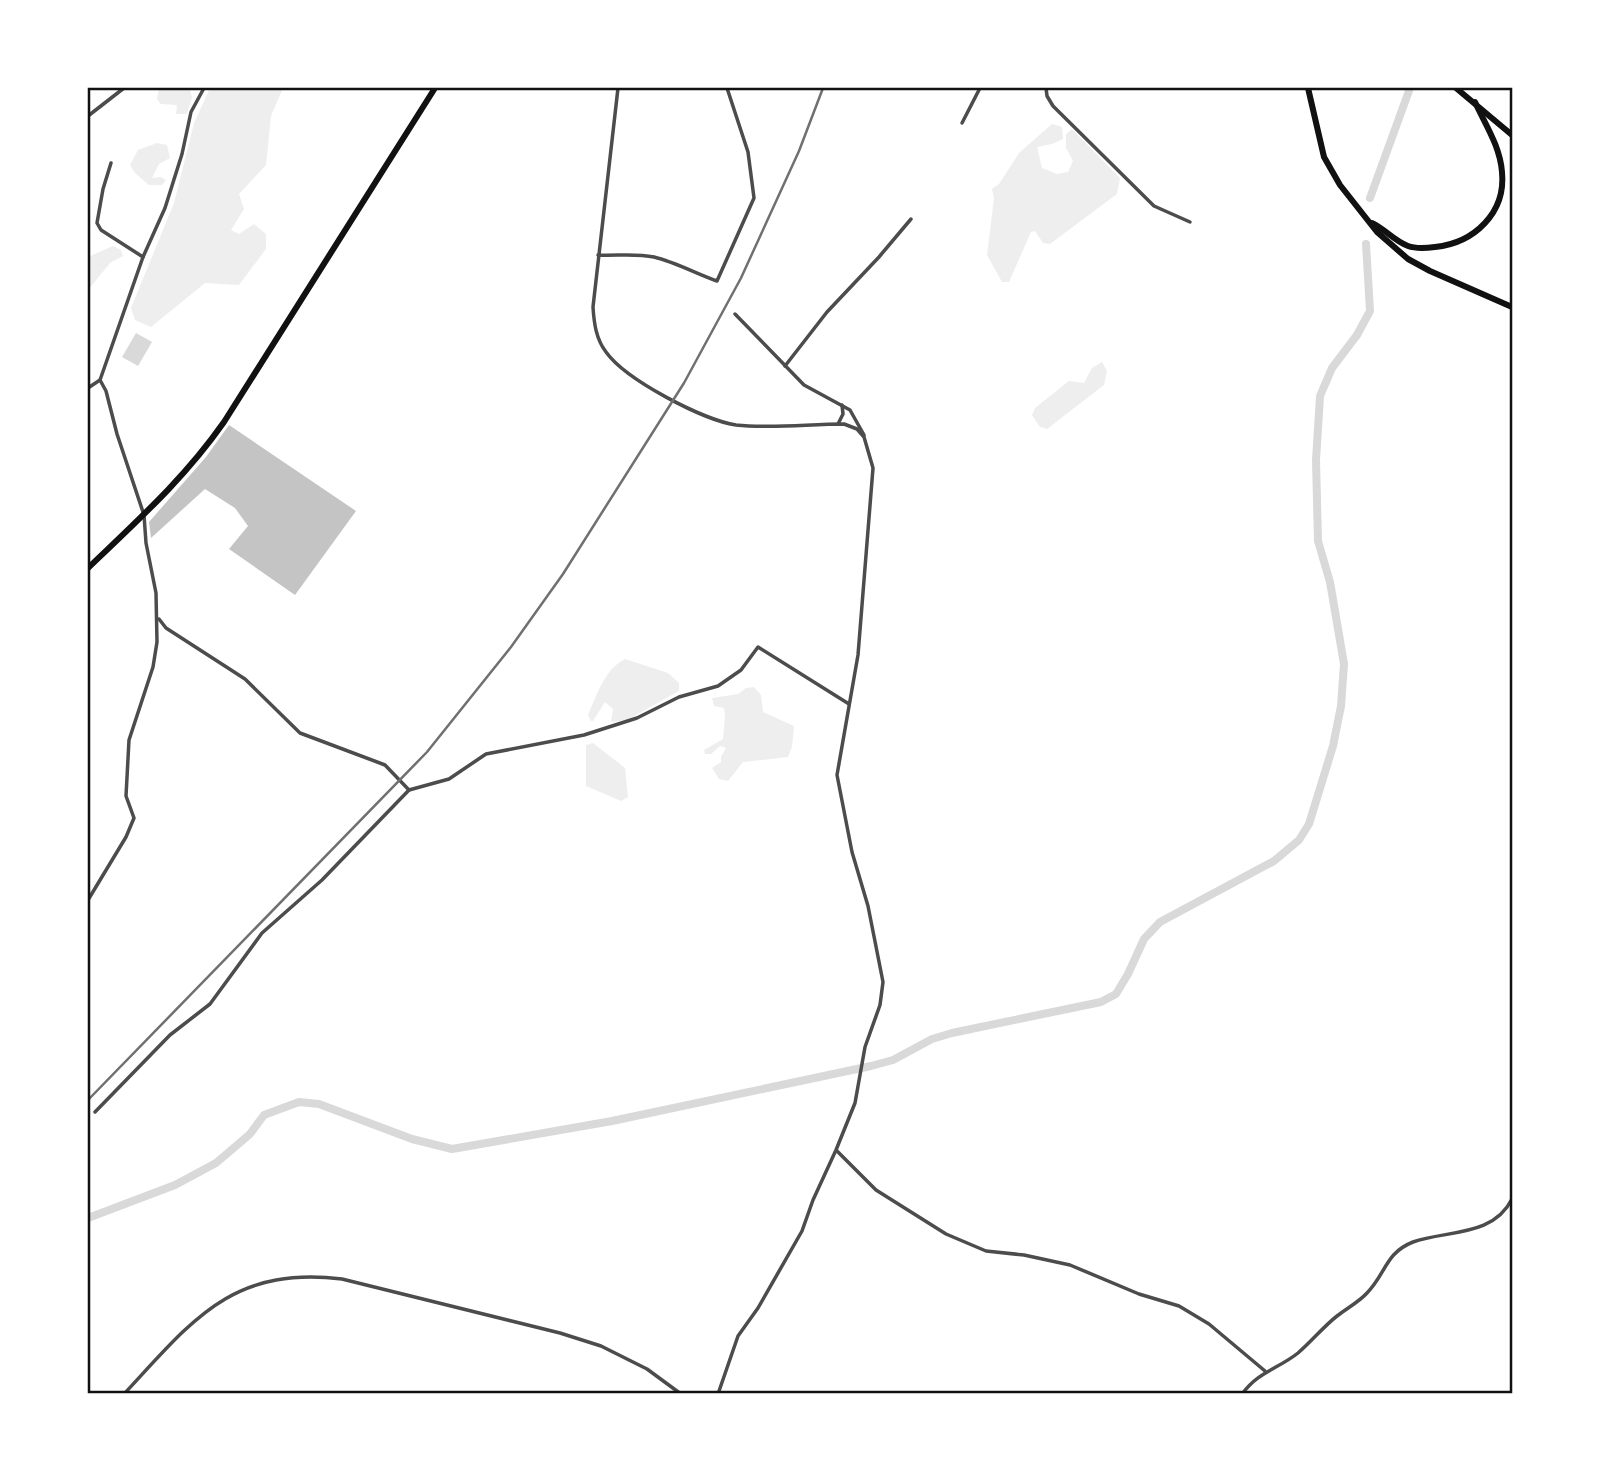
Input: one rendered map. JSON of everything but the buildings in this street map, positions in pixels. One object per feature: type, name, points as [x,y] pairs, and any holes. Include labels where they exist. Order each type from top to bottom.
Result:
[{"type":"main road","points":[[88,568],[185,473],[224,422],[435,88]]},
{"type":"main road","points":[[1308,88],[1324,157],[1340,185],[1377,232],[1409,259],[1430,271],[1513,307]]},
{"type":"main road","points":[[1456,88],[1513,135]]},
{"type":"main road","points":[[1370,223],[1410,247],[1445,246],[1463,240],[1479,230],[1494,212],[1503,185],[1503,170],[1492,135],[1475,102]]},
{"type":"street","points":[[88,116],[124,88]]},
{"type":"street","points":[[88,388],[100,380],[143,257],[165,208],[182,154],[191,112],[204,88]]},
{"type":"street","points":[[618,88],[593,307],[594,327],[606,352],[622,369],[708,418],[737,425],[838,424],[857,429],[864,437]]},
{"type":"street","points":[[598,255],[632,254],[656,257],[717,281],[754,198],[748,152],[727,88]]},
{"type":"street","points":[[962,122],[980,88]]},
{"type":"street","points":[[1046,88],[1047,96],[1054,106],[1154,206],[1190,222]]},
{"type":"street","points":[[111,163],[97,223],[101,230],[143,257]]},
{"type":"street","points":[[785,366],[827,312],[911,219]]},
{"type":"street","points":[[718,1394],[738,1336],[758,1308],[802,1231],[855,1103],[865,1047],[880,1005],[883,982],[837,775],[858,655],[873,468],[864,437],[850,410],[804,385],[735,314]]},
{"type":"street","points":[[88,900],[126,837],[134,818],[126,796],[129,740],[153,667],[158,617],[154,572],[146,543],[144,515],[106,391],[100,380]]},
{"type":"street","points":[[838,424],[843,414],[842,405]]},
{"type":"street","points":[[158,617],[166,628],[245,680],[300,733],[379,762],[409,790]]},
{"type":"street","points":[[95,1112],[170,1035],[210,1004],[262,933],[322,880],[409,790],[449,779],[486,754],[584,736],[637,718],[679,697],[718,685],[741,670],[758,648],[850,705]]},
{"type":"street","points":[[836,1150],[876,1190],[946,1234],[986,1251],[1024,1255],[1070,1265],[1139,1294],[1179,1306],[1209,1324],[1265,1371]]},
{"type":"street","points":[[1242,1394],[1265,1371],[1298,1353],[1336,1317],[1367,1294],[1389,1259],[1401,1247],[1484,1225],[1501,1214],[1513,1199]]},
{"type":"street","points":[[124,1394],[200,1315],[228,1296],[260,1283],[292,1277],[322,1277],[342,1279],[561,1333],[627,1357],[681,1394]]},
{"type":"shaded area","points":[[159,88],[196,88],[190,90],[192,97],[187,114],[176,114],[177,105],[161,104],[157,99]]},
{"type":"shaded area","points":[[210,88],[283,88],[271,116],[266,165],[239,194],[244,209],[231,230],[239,234],[254,224],[266,234],[266,249],[239,285],[205,283],[151,327],[135,320],[131,308],[174,203],[194,123]]},
{"type":"shaded area","points":[[1052,124],[1062,127],[1063,139],[1037,147],[1042,168],[1057,174],[1068,172],[1073,161],[1066,148],[1066,134],[1072,129],[1120,178],[1117,194],[1050,244],[1043,243],[1035,231],[1031,232],[1009,282],[1002,282],[987,255],[994,198],[992,189],[999,184],[1019,153]]},
{"type":"shaded area","points":[[157,143],[167,145],[170,158],[159,164],[152,178],[161,177],[166,180],[162,185],[149,185],[130,165],[138,150]]},
{"type":"shaded area","points":[[113,246],[121,250],[123,256],[110,263],[88,290],[88,257]]},
{"type":"shaded area","points":[[136,333],[152,342],[138,366],[122,357]]},
{"type":"shaded area","points":[[1102,362],[1107,371],[1104,385],[1047,429],[1040,427],[1032,415],[1035,408],[1069,381],[1084,383],[1092,368]]},
{"type":"shaded area","points":[[625,659],[668,673],[679,683],[679,691],[627,720],[611,722],[613,709],[605,702],[591,721],[588,715],[602,684],[612,670]]},
{"type":"shaded area","points":[[754,687],[761,695],[763,712],[794,726],[792,747],[788,757],[743,762],[728,781],[719,779],[712,768],[721,762],[726,748],[720,746],[711,754],[705,754],[704,750],[723,739],[724,708],[714,706],[712,698],[738,694],[746,688]]},
{"type":"shaded area","points":[[593,743],[625,768],[628,797],[621,801],[586,786],[586,745]]},
{"type":"waterway","points":[[1370,198],[1410,88]]},
{"type":"waterway","points":[[88,1218],[175,1185],[216,1163],[250,1134],[264,1115],[299,1102],[319,1104],[412,1139],[452,1149],[612,1121],[871,1066],[893,1060],[932,1039],[952,1033],[1101,1002],[1116,994],[1144,939],[1160,922],[1274,861],[1299,840],[1309,824],[1333,746],[1341,706],[1344,664],[1330,582],[1318,541],[1316,460],[1320,396],[1332,368],[1357,335],[1370,311],[1366,244]]},
{"type":"railway","points":[[88,1100],[427,752],[511,647],[563,574],[684,383],[741,278],[799,151],[823,88]]}]
